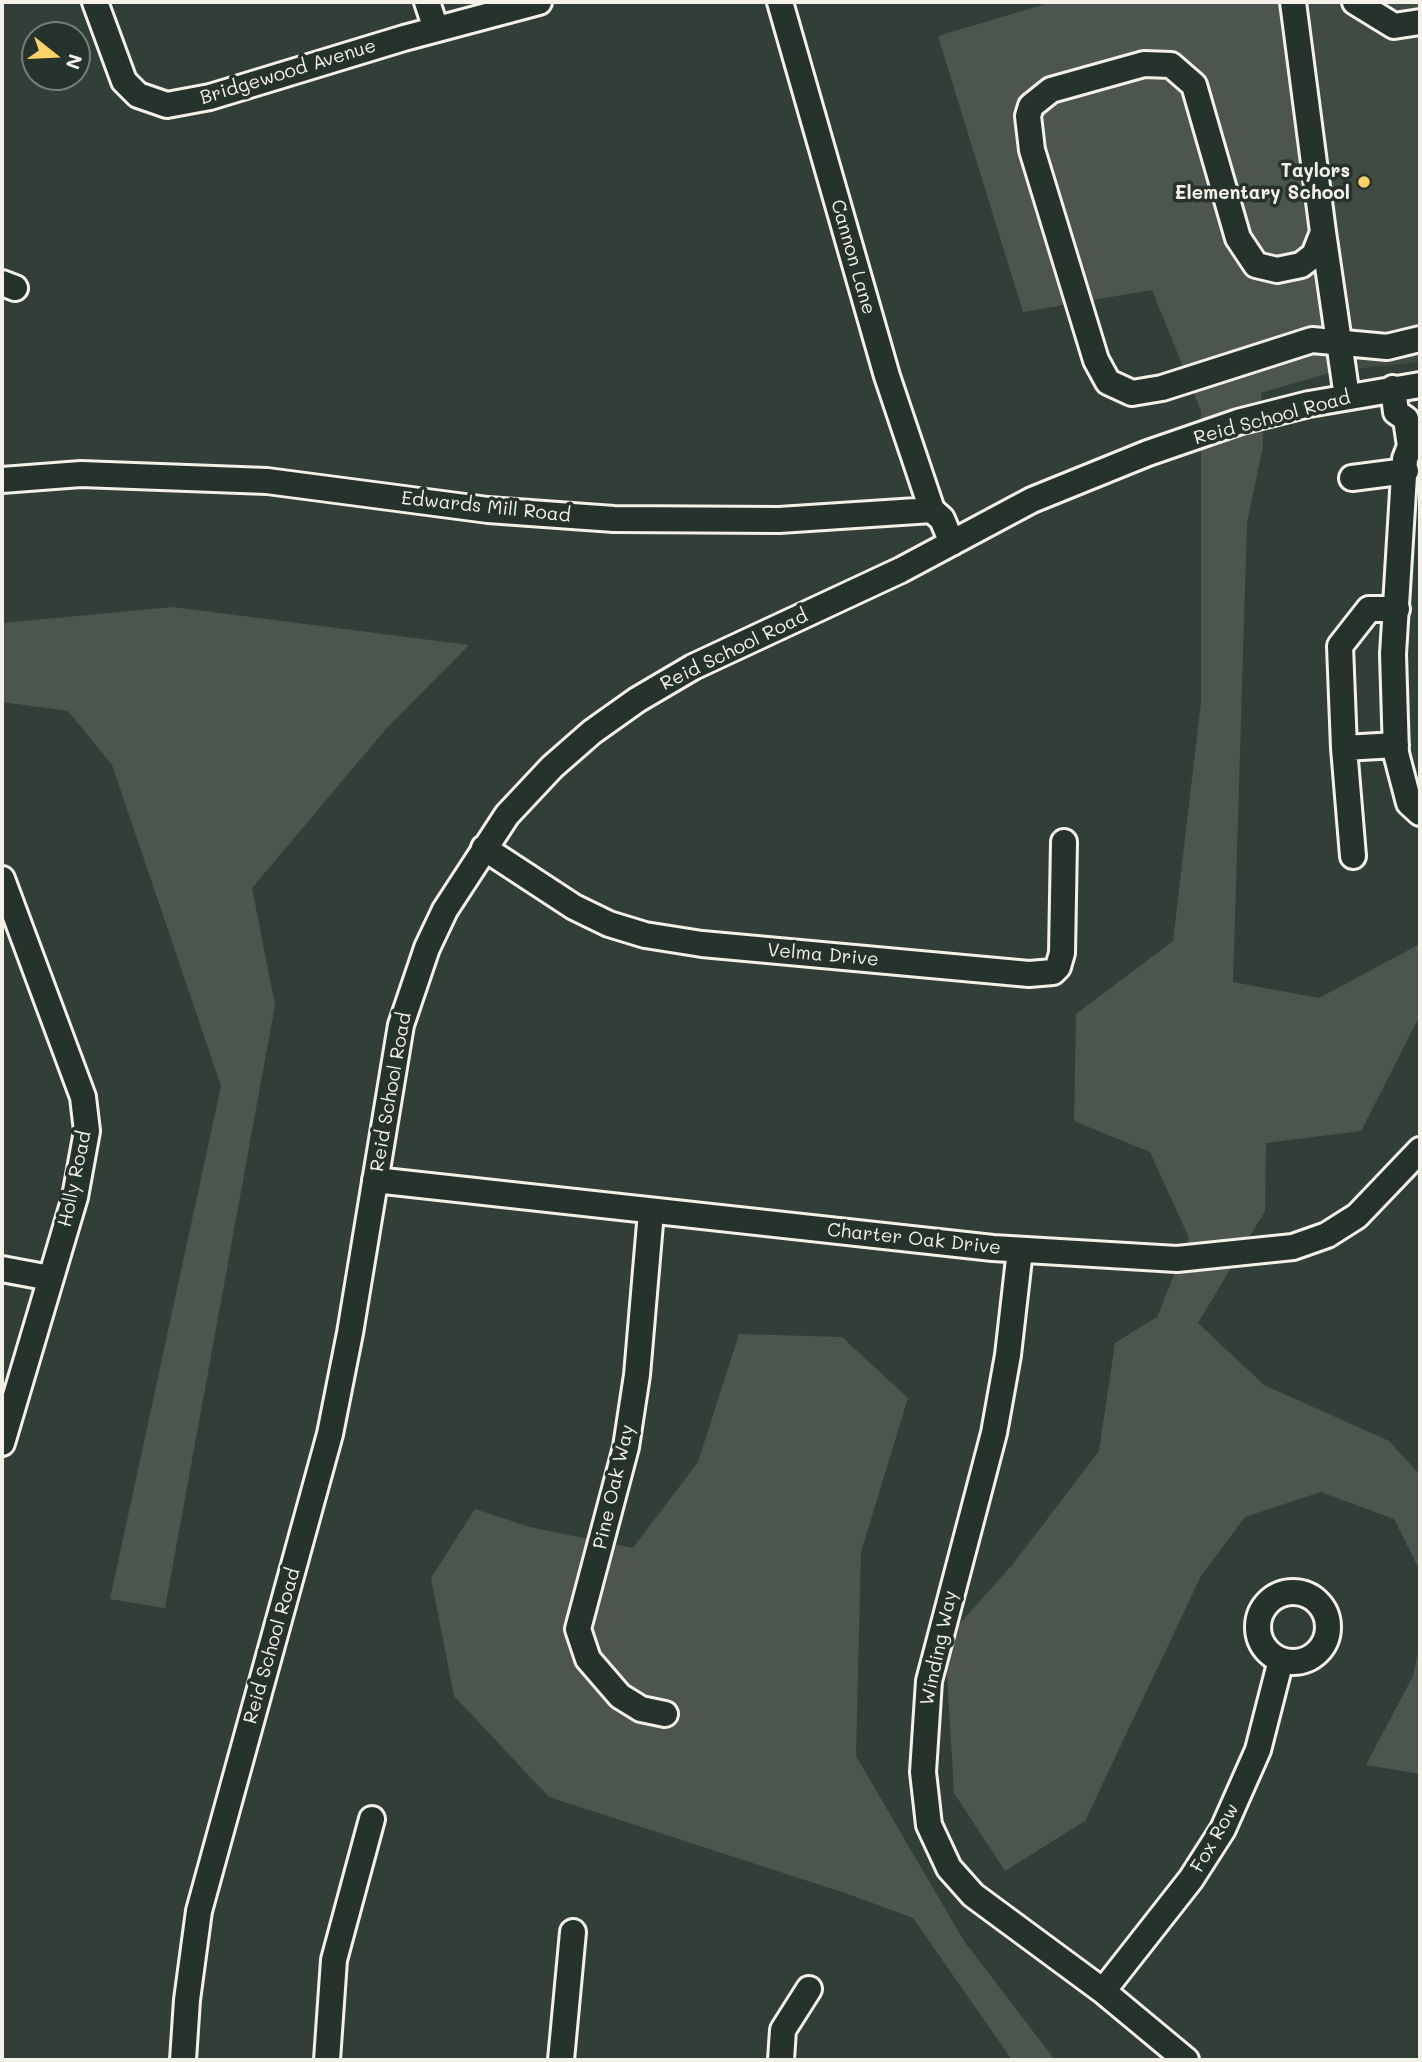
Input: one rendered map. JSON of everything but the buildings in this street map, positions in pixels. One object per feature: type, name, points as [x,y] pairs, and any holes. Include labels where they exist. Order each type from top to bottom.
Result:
[{"type":"street","name":"Bridgewood Avenue","points":[[95,2],[124,81],[138,95],[167,105],[209,97],[436,29],[539,2]]},
{"type":"street","points":[[427,2],[436,29]]},
{"type":"street","name":"Cannon Lane","points":[[780,2],[887,376],[932,510]]},
{"type":"street","points":[[1293,2],[1348,397]]},
{"type":"street","points":[[1355,2],[1394,26],[1420,22]]},
{"type":"street","points":[[1323,232],[1314,255],[1301,265],[1277,271],[1256,265],[1238,237],[1194,85],[1171,65],[1144,64],[1051,90],[1031,106],[1028,116],[1032,150],[1096,360],[1108,382],[1132,393],[1142,392],[1312,340],[1387,347],[1420,339]]},
{"type":"street","name":"Reid School Road","points":[[183,2060],[188,1989],[199,1911],[330,1434],[351,1333],[393,1061],[412,987],[445,910],[507,815],[552,767],[592,732],[637,700],[694,667],[952,543],[1032,500],[1148,453],[1238,422],[1348,397],[1394,400],[1420,385]]},
{"type":"street","points":[[1394,400],[1406,419],[1410,446],[1406,465],[1412,525],[1397,609],[1393,654],[1396,745],[1412,783],[1409,803],[1420,813]]},
{"type":"street","points":[[1352,478],[1406,465]]},
{"type":"street","name":"Edwards Mill Road","points":[[2,480],[80,474],[267,481],[488,510],[614,519],[779,520],[932,510]]},
{"type":"street","points":[[932,510],[942,519],[952,543]]},
{"type":"street","points":[[1353,856],[1340,646],[1369,608],[1397,609]]},
{"type":"street","points":[[1345,748],[1396,745]]},
{"type":"street","name":"Velma Drive","points":[[484,848],[574,907],[608,924],[645,935],[702,944],[1029,974],[1053,972],[1058,967],[1062,953],[1064,842]]},
{"type":"street","name":"Holly Road","points":[[2,1443],[75,1197],[86,1146],[87,1115],[55,1016],[3,884]]},
{"type":"street","name":"Charter Oak Drive","points":[[375,1180],[1020,1250],[1177,1259],[1250,1253],[1301,1245],[1327,1236],[1357,1216],[1420,1150]]},
{"type":"street","name":"Pine Oak Way","points":[[651,1212],[637,1376],[626,1447],[578,1629],[579,1640],[588,1659],[620,1696],[641,1709],[665,1714]]},
{"type":"street","name":"Winding Way","points":[[1020,1250],[1008,1355],[994,1433],[929,1681],[923,1741],[925,1802],[937,1846],[963,1885],[992,1910],[1103,1992],[1186,2060]]},
{"type":"street","points":[[2,1269],[50,1278]]},
{"type":"street","name":"Fox Row","points":[[1103,1992],[1191,1880],[1223,1829],[1258,1750],[1281,1660]]},
{"type":"street","points":[[327,2060],[334,1959],[372,1819]]},
{"type":"street","points":[[561,2060],[573,1932]]},
{"type":"street","points":[[781,2060],[783,2030],[809,1989]]},
{"type":"shaded area","points":[[1052,2],[1281,2],[1336,371],[1261,393],[1263,446],[1247,523],[1233,982],[1319,998],[1420,944],[1420,1015],[1361,1131],[1266,1143],[1265,1211],[1198,1323],[1264,1385],[1389,1441],[1420,1475],[1420,1571],[1394,1519],[1321,1492],[1245,1517],[1201,1576],[1085,1821],[1005,1871],[954,1793],[945,1640],[1013,1564],[1099,1451],[1115,1343],[1157,1317],[1189,1238],[1150,1152],[1074,1121],[1076,1014],[1173,941],[1201,702],[1201,411],[1152,290],[1023,312],[938,36]]},
{"type":"shaded area","name":"Taylors Elementary School","points":[[1281,2],[1420,2],[1420,362],[1336,371]]},
{"type":"shaded area","points":[[173,607],[469,645],[386,729],[252,888],[275,1005],[165,1608],[110,1599],[221,1086],[112,765],[68,711],[2,702],[2,623]]},
{"type":"shaded area","points":[[739,1334],[842,1337],[908,1398],[861,1552],[856,1756],[964,1941],[1055,2060],[1012,2060],[913,1918],[845,1893],[549,1797],[454,1696],[431,1578],[475,1509],[530,1527],[633,1548],[698,1462]]},
{"type":"shaded area","points":[[1420,1644],[1420,1774],[1366,1765],[1413,1676]]},
{"type":"place","name":"Taylors Elementary School","points":[[1364,182]]}]
